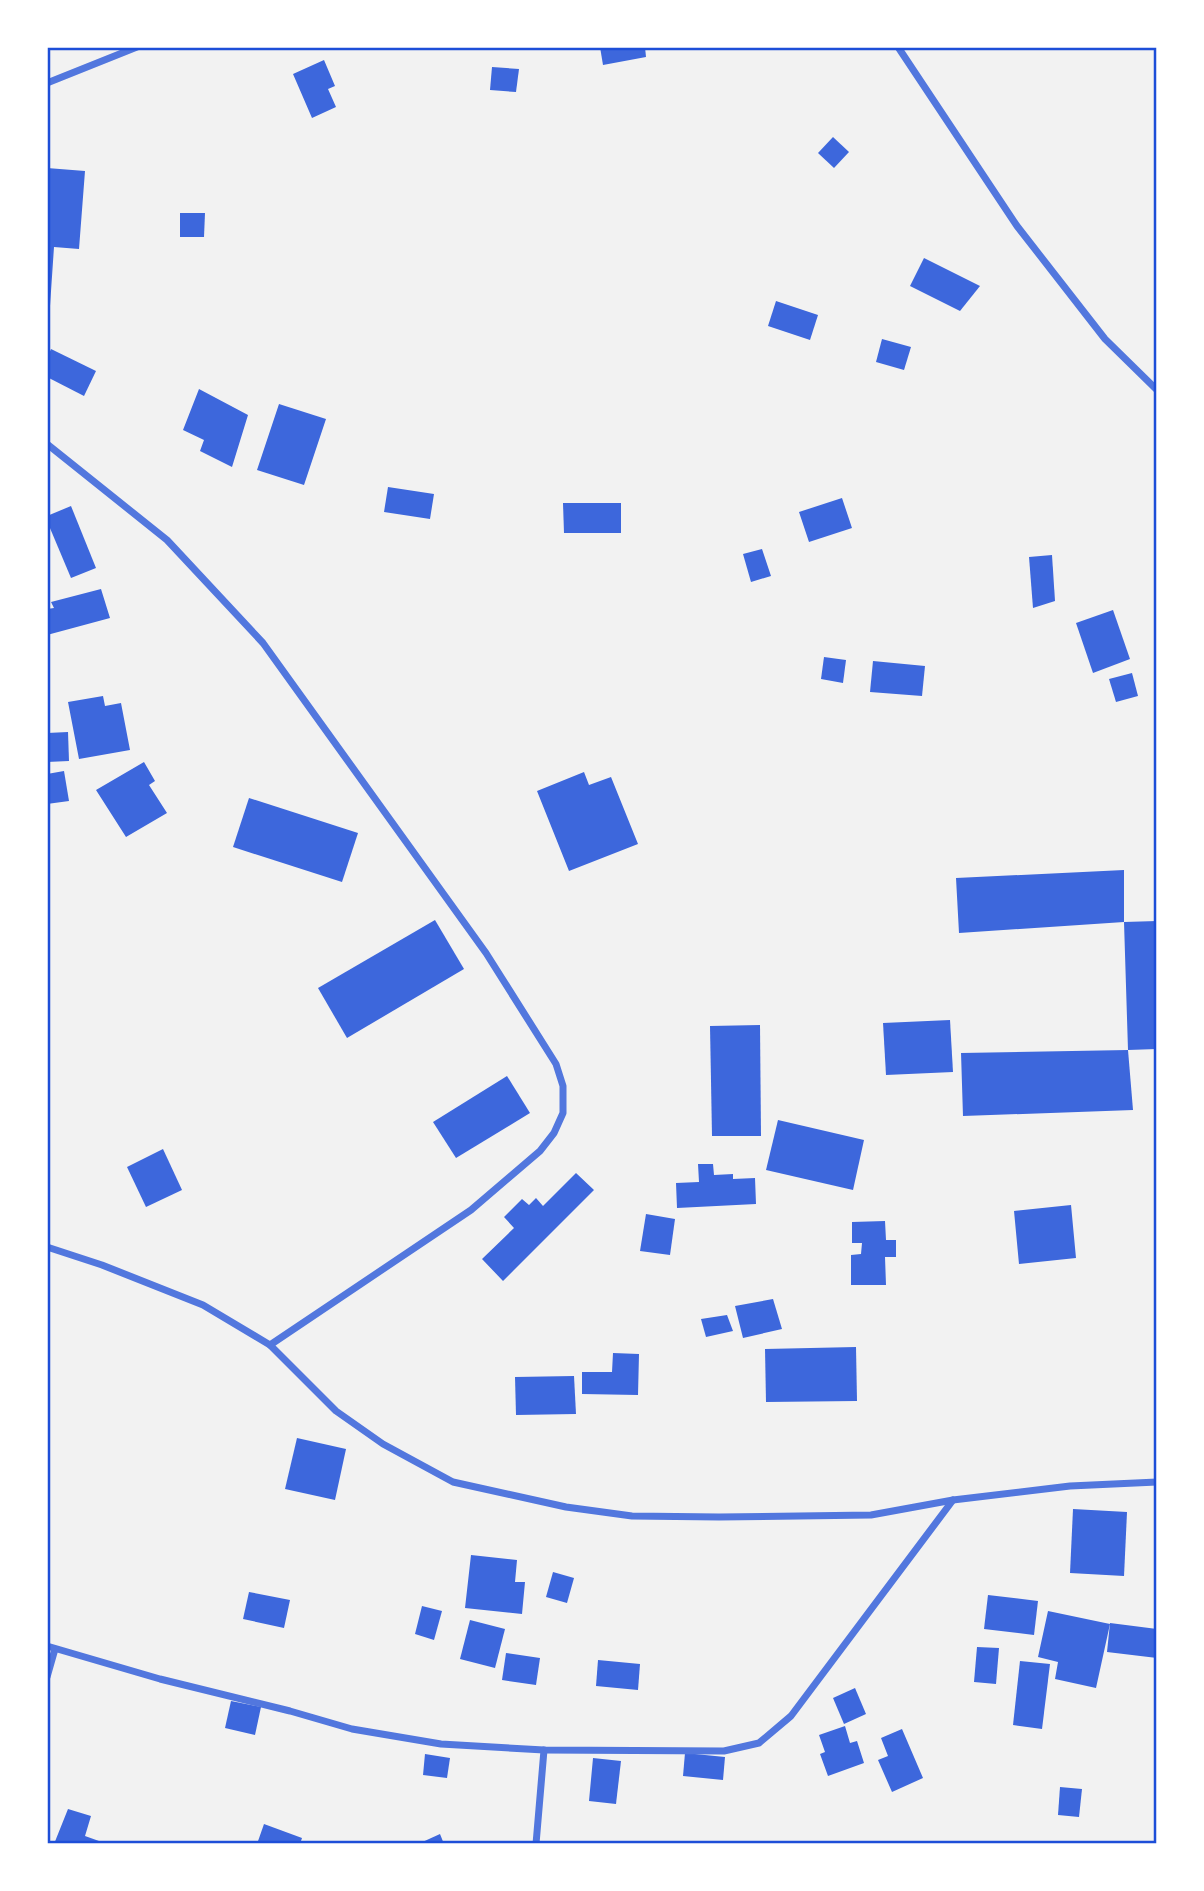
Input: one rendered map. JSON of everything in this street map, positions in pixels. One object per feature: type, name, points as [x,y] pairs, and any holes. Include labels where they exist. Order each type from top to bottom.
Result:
[{"type":"street","points":[[47,83],[137,47]]},
{"type":"street","points":[[898,47],[1017,226],[1105,340],[1157,390]]},
{"type":"street","points":[[47,444],[167,540],[262,643],[486,953],[556,1064],[563,1086],[563,1113],[554,1133],[540,1151],[471,1210],[270,1345]]},
{"type":"street","points":[[47,1247],[102,1265],[203,1305],[270,1345],[336,1410],[383,1444],[453,1482],[566,1507],[632,1516],[871,1514],[953,1500],[1070,1486],[1157,1482]]},
{"type":"street","points":[[47,1677],[51,1647],[160,1679],[352,1729],[441,1744],[544,1750],[723,1751],[759,1743],[791,1716],[953,1500]]},
{"type":"street","points":[[536,1844],[544,1750]]},
{"type":"building","points":[[600,47],[645,47],[646,57],[603,65]]},
{"type":"building","points":[[324,60],[335,86],[328,89],[336,107],[312,118],[293,74]]},
{"type":"building","points":[[492,67],[519,69],[516,92],[490,90]]},
{"type":"building","points":[[833,137],[849,152],[834,168],[818,153]]},
{"type":"building","points":[[47,168],[85,171],[79,249],[54,247],[50,306],[47,306]]},
{"type":"building","points":[[180,213],[205,213],[204,237],[180,237]]},
{"type":"building","points":[[924,258],[980,286],[960,311],[910,286]]},
{"type":"building","points":[[776,301],[818,315],[810,340],[768,326]]},
{"type":"building","points":[[882,339],[911,347],[904,370],[876,362]]},
{"type":"building","points":[[51,349],[96,371],[84,396],[47,377],[47,358]]},
{"type":"building","points":[[199,389],[248,415],[232,467],[200,451],[204,440],[183,430]]},
{"type":"building","points":[[279,404],[326,419],[304,485],[257,470]]},
{"type":"building","points":[[388,487],[434,494],[430,519],[384,512]]},
{"type":"building","points":[[842,498],[852,528],[809,542],[799,512]]},
{"type":"building","points":[[563,503],[621,503],[621,533],[564,533]]},
{"type":"building","points":[[71,506],[96,568],[71,578],[47,516]]},
{"type":"building","points":[[762,549],[771,576],[751,582],[743,554]]},
{"type":"building","points":[[1052,555],[1055,601],[1033,608],[1029,557]]},
{"type":"building","points":[[101,589],[110,618],[47,635],[47,609],[54,608],[51,602]]},
{"type":"building","points":[[1113,610],[1130,659],[1093,673],[1076,623]]},
{"type":"building","points":[[824,657],[846,660],[843,683],[821,679]]},
{"type":"building","points":[[873,661],[925,666],[922,696],[870,692]]},
{"type":"building","points":[[1132,673],[1138,696],[1116,702],[1109,679]]},
{"type":"building","points":[[103,696],[105,706],[121,703],[130,750],[79,759],[68,702]]},
{"type":"building","points":[[68,732],[69,761],[47,762],[47,733]]},
{"type":"building","points":[[144,762],[155,781],[149,785],[167,813],[126,837],[96,790]]},
{"type":"building","points":[[64,771],[69,801],[47,804],[47,774]]},
{"type":"building","points":[[584,772],[589,785],[611,777],[638,844],[569,871],[537,791]]},
{"type":"building","points":[[249,798],[358,833],[342,882],[233,847]]},
{"type":"building","points":[[1124,870],[1124,922],[959,933],[956,878]]},
{"type":"building","points":[[435,920],[464,969],[347,1038],[318,988]]},
{"type":"building","points":[[1157,921],[1157,1049],[1128,1050],[1124,922]]},
{"type":"building","points":[[950,1020],[953,1072],[886,1075],[883,1023]]},
{"type":"building","points":[[760,1025],[761,1136],[712,1136],[710,1026]]},
{"type":"building","points":[[1128,1050],[1133,1110],[963,1116],[961,1053]]},
{"type":"building","points":[[507,1076],[530,1113],[456,1158],[433,1122]]},
{"type":"building","points":[[778,1120],[864,1140],[853,1190],[766,1170]]},
{"type":"building","points":[[163,1149],[182,1190],[146,1207],[127,1167]]},
{"type":"building","points":[[698,1164],[713,1164],[714,1175],[733,1174],[733,1179],[755,1178],[756,1204],[677,1208],[676,1183],[699,1182]]},
{"type":"building","points":[[576,1173],[594,1190],[503,1281],[482,1259],[514,1228],[504,1217],[522,1199],[529,1205],[536,1198],[543,1206]]},
{"type":"building","points":[[1071,1205],[1076,1258],[1019,1264],[1014,1211]]},
{"type":"building","points":[[646,1214],[675,1219],[670,1255],[640,1251]]},
{"type":"building","points":[[885,1221],[886,1240],[896,1240],[896,1257],[885,1257],[886,1285],[851,1285],[851,1255],[861,1254],[862,1243],[852,1243],[852,1222]]},
{"type":"building","points":[[773,1299],[782,1329],[743,1338],[735,1306]]},
{"type":"building","points":[[727,1315],[733,1331],[706,1337],[701,1319]]},
{"type":"building","points":[[856,1347],[857,1401],[766,1402],[765,1349]]},
{"type":"building","points":[[613,1353],[639,1354],[638,1395],[582,1394],[582,1372],[612,1372]]},
{"type":"building","points":[[574,1376],[576,1414],[516,1415],[515,1377]]},
{"type":"building","points":[[297,1438],[346,1449],[335,1500],[285,1489]]},
{"type":"building","points":[[1073,1509],[1127,1512],[1124,1576],[1070,1573]]},
{"type":"building","points":[[471,1555],[517,1560],[515,1582],[525,1582],[522,1614],[465,1608]]},
{"type":"building","points":[[553,1572],[574,1578],[567,1603],[546,1597]]},
{"type":"building","points":[[249,1592],[290,1600],[284,1628],[243,1619]]},
{"type":"building","points":[[988,1595],[1038,1601],[1034,1635],[984,1629]]},
{"type":"building","points":[[422,1606],[442,1611],[434,1640],[415,1634]]},
{"type":"building","points":[[1048,1611],[1110,1624],[1096,1688],[1055,1679],[1058,1662],[1038,1657]]},
{"type":"building","points":[[470,1620],[505,1629],[495,1668],[460,1659]]},
{"type":"building","points":[[1110,1623],[1157,1629],[1157,1658],[1107,1652]]},
{"type":"building","points":[[977,1647],[999,1648],[996,1684],[974,1682]]},
{"type":"building","points":[[506,1653],[540,1658],[536,1685],[502,1680]]},
{"type":"building","points":[[598,1660],[640,1664],[638,1690],[596,1686]]},
{"type":"building","points":[[1020,1661],[1050,1664],[1042,1729],[1013,1725]]},
{"type":"building","points":[[855,1688],[866,1714],[844,1724],[833,1698]]},
{"type":"building","points":[[231,1701],[261,1707],[255,1735],[225,1728]]},
{"type":"building","points":[[845,1726],[850,1743],[857,1741],[864,1763],[828,1776],[820,1754],[825,1752],[819,1735]]},
{"type":"building","points":[[902,1729],[923,1778],[892,1792],[878,1760],[888,1756],[881,1738]]},
{"type":"building","points":[[685,1753],[725,1757],[723,1780],[683,1776]]},
{"type":"building","points":[[425,1754],[450,1758],[447,1778],[423,1775]]},
{"type":"building","points":[[593,1758],[621,1761],[616,1804],[589,1801]]},
{"type":"building","points":[[1060,1787],[1082,1789],[1079,1817],[1058,1815]]},
{"type":"building","points":[[68,1809],[91,1816],[85,1836],[99,1841],[98,1844],[54,1844]]},
{"type":"building","points":[[264,1824],[302,1838],[300,1844],[257,1844]]},
{"type":"building","points":[[440,1834],[444,1844],[418,1844]]}]
